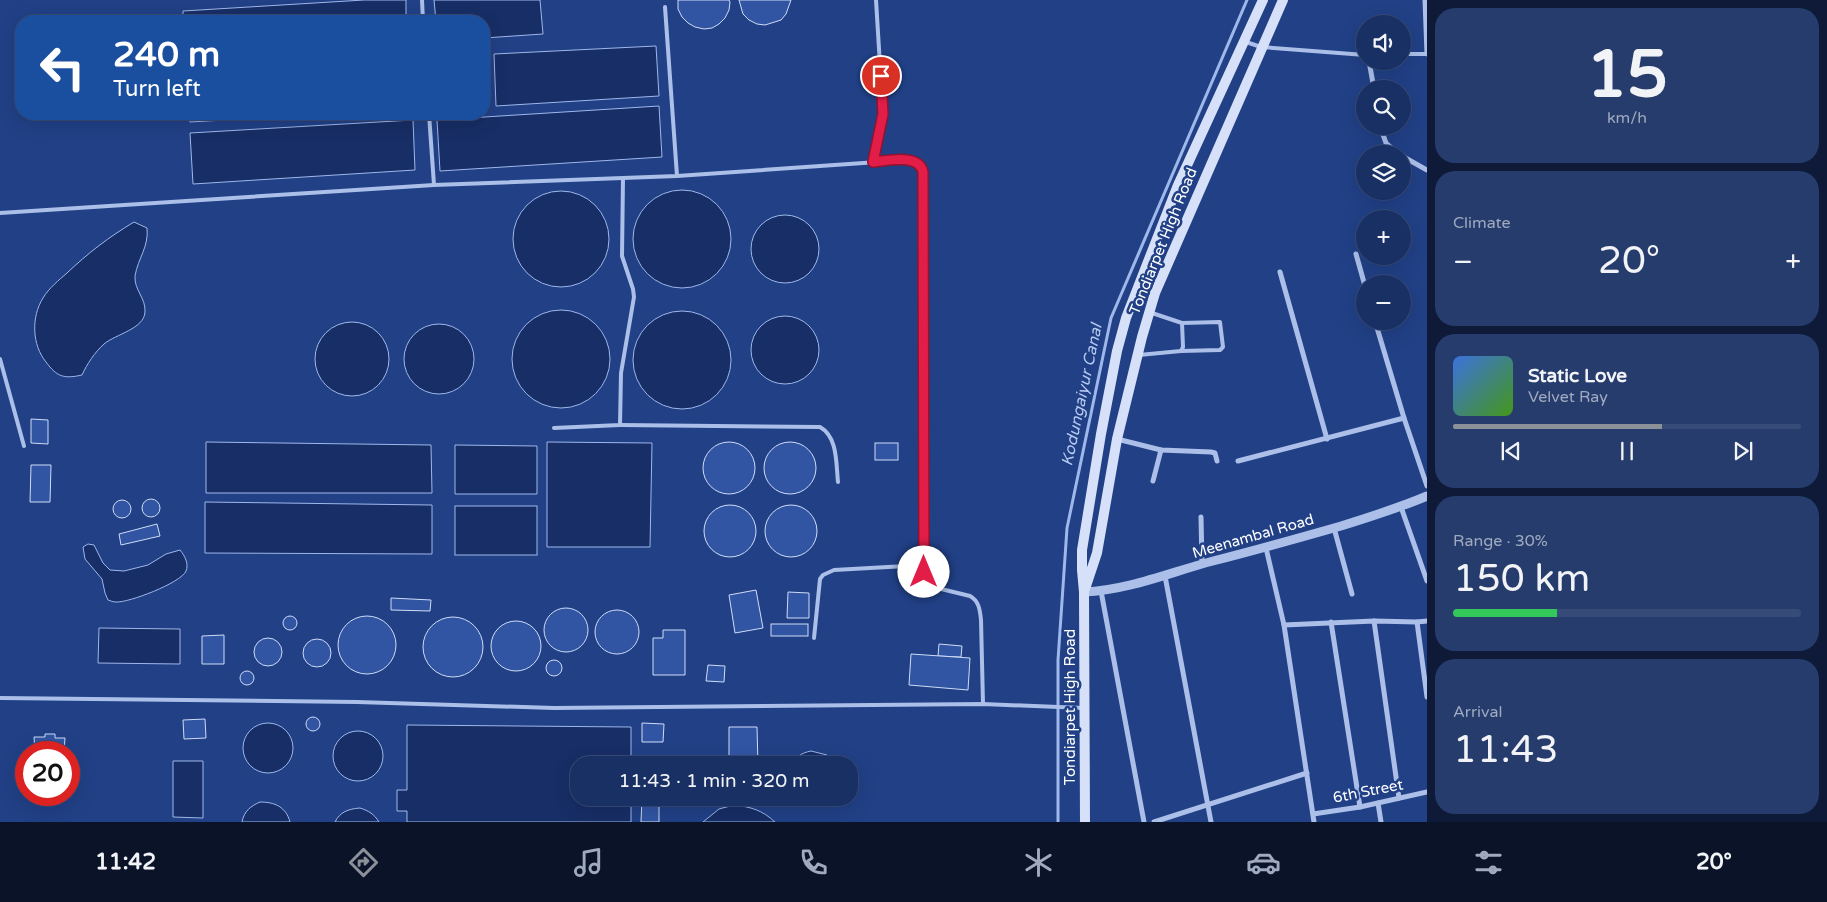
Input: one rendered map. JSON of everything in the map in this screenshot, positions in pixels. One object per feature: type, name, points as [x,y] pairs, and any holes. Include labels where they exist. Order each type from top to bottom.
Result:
[{"type":"main road","name":"Tondiarpet High Road","points":[[1085,822],[1084,592],[1082,550],[1102,425],[1117,351],[1126,318],[1178,185],[1263,0]]},
{"type":"main road","name":"Tondiarpet High Road","points":[[1084,592],[1097,553],[1117,439],[1137,355],[1156,293],[1283,0]]},
{"type":"street","points":[[1425,0],[1427,54]]},
{"type":"street","points":[[1411,161],[1427,170]]},
{"type":"street","points":[[1280,272],[1327,439]]},
{"type":"street","points":[[1378,330],[1427,486]]},
{"type":"street","points":[[1238,462],[1404,418]]},
{"type":"street","points":[[1117,439],[1161,450],[1211,452],[1215,453],[1217,461]]},
{"type":"street","points":[[1153,481],[1161,450]]},
{"type":"street","name":"Meenambal Road","points":[[1084,592],[1101,591],[1164,576],[1202,564],[1266,548],[1401,507],[1427,496]]},
{"type":"street","points":[[1401,507],[1427,580]]},
{"type":"street","points":[[1201,517],[1202,564]]},
{"type":"street","points":[[1334,528],[1352,594]]},
{"type":"street","points":[[1266,548],[1284,625],[1314,822]]},
{"type":"street","points":[[1164,576],[1211,822]]},
{"type":"street","points":[[1101,591],[1144,822]]},
{"type":"street","points":[[1374,621],[1400,798]]},
{"type":"street","points":[[1284,625],[1331,622],[1427,621]]},
{"type":"street","points":[[1331,622],[1360,806]]},
{"type":"street","points":[[1417,622],[1427,697]]},
{"type":"street","points":[[1154,822],[1308,773]]},
{"type":"street","name":"6th Street","points":[[1313,814],[1378,803],[1427,792]]},
{"type":"street","points":[[1378,803],[1381,822]]},
{"type":"lane","points":[[422,0],[423,15]]},
{"type":"lane","points":[[873,162],[883,114],[876,0]]},
{"type":"lane","points":[[665,7],[677,176]]},
{"type":"lane","points":[[1244,41],[1261,47],[1356,54]]},
{"type":"lane","points":[[1411,54],[1427,54]]},
{"type":"lane","points":[[429,120],[434,185]]},
{"type":"lane","points":[[0,213],[434,185],[677,176],[873,162],[916,161],[921,165],[923,172],[924,576],[928,584],[933,587],[970,596],[975,598],[978,603],[980,610],[983,704]]},
{"type":"lane","points":[[620,425],[621,373],[634,297],[633,288],[622,256],[623,178]]},
{"type":"lane","points":[[1137,355],[1220,350],[1223,347],[1220,322],[1182,322],[1150,312]]},
{"type":"lane","points":[[1181,351],[1183,347],[1182,322]]},
{"type":"lane","points":[[0,359],[24,446]]},
{"type":"lane","points":[[554,428],[620,425],[820,427],[832,438],[838,482]]},
{"type":"lane","points":[[814,638],[820,579],[823,575],[834,570],[924,565]]},
{"type":"lane","points":[[0,698],[357,702],[554,708],[983,704],[1085,708]]},
{"type":"water","points":[[364,0],[406,0],[406,15],[183,15],[183,11]]},
{"type":"water","points":[[434,0],[540,0],[543,34],[490,38],[490,15],[435,15]]},
{"type":"water","points":[[656,46],[659,96],[496,106],[494,54]]},
{"type":"water","points":[[659,106],[662,157],[440,171],[437,120],[490,120],[490,117]]},
{"type":"water","points":[[190,120],[224,120],[190,122]]},
{"type":"water","points":[[413,120],[415,170],[193,184],[190,133]]},
{"type":"water","points":[[682,190],[701,194],[717,204],[727,220],[731,239],[727,258],[717,274],[701,284],[682,288],[663,284],[647,274],[637,258],[633,239],[637,220],[647,204],[663,194]]},
{"type":"water","points":[[552,191],[570,191],[588,199],[601,212],[609,230],[606,258],[588,279],[570,287],[552,287],[534,279],[521,266],[513,248],[513,230],[521,212],[534,199]]},
{"type":"water","points":[[778,215],[792,215],[804,220],[814,230],[819,242],[819,256],[814,268],[804,278],[792,283],[778,283],[766,278],[756,268],[751,256],[751,242],[756,230],[766,220]]},
{"type":"water","points":[[134,222],[147,228],[145,247],[135,276],[136,286],[145,307],[143,318],[140,323],[129,331],[104,344],[92,358],[82,375],[61,376],[46,362],[38,348],[35,322],[39,306],[45,294],[83,259],[107,239]]},
{"type":"water","points":[[561,310],[580,314],[596,324],[606,340],[610,359],[606,378],[596,394],[580,404],[561,408],[542,404],[526,394],[516,378],[512,359],[516,340],[526,324],[542,314]]},
{"type":"water","points":[[682,311],[692,312],[709,319],[723,333],[730,350],[730,370],[723,387],[709,401],[692,408],[682,409],[672,408],[655,401],[641,387],[634,370],[633,360],[634,350],[641,333],[655,319],[672,312]]},
{"type":"water","points":[[778,316],[792,316],[804,321],[814,331],[819,343],[819,357],[814,369],[804,379],[792,384],[778,384],[766,379],[756,369],[751,357],[751,343],[756,331],[766,321]]},
{"type":"water","points":[[352,322],[373,328],[383,338],[389,359],[383,380],[373,390],[352,396],[331,390],[321,380],[315,359],[321,338],[331,328]]},
{"type":"water","points":[[446,324],[459,330],[468,339],[472,345],[474,359],[472,373],[464,384],[453,392],[432,394],[425,392],[414,384],[406,373],[404,352],[406,345],[414,334],[425,326]]},
{"type":"water","points":[[206,442],[431,445],[432,493],[206,493]]},
{"type":"water","points":[[547,442],[652,443],[650,547],[547,547]]},
{"type":"water","points":[[455,445],[537,446],[537,494],[455,494]]},
{"type":"water","points":[[205,502],[432,505],[432,554],[205,553]]},
{"type":"water","points":[[455,506],[537,506],[537,555],[455,555]]},
{"type":"water","points":[[88,544],[94,545],[103,563],[110,570],[124,571],[148,565],[166,554],[180,550],[186,560],[187,568],[182,576],[165,586],[131,599],[113,602],[108,600],[102,579],[85,559],[83,547]]},
{"type":"water","points":[[99,628],[180,629],[180,664],[98,663]]},
{"type":"water","points":[[268,723],[278,725],[286,730],[291,738],[293,748],[291,758],[286,766],[278,771],[268,773],[258,771],[250,766],[245,758],[243,748],[245,738],[250,730],[258,725]]},
{"type":"water","points":[[407,725],[631,727],[631,756],[570,756],[570,806],[631,806],[631,822],[407,822],[407,811],[397,811],[397,790],[407,790]]},
{"type":"water","points":[[358,731],[368,733],[376,738],[381,746],[383,756],[381,766],[376,774],[368,779],[358,781],[348,779],[340,774],[335,766],[333,756],[335,746],[340,738],[348,733]]},
{"type":"water","points":[[811,751],[828,756],[799,756]]},
{"type":"water","points":[[173,761],[203,761],[203,818],[173,817]]},
{"type":"water","points":[[260,802],[279,806],[286,813],[290,822],[242,822],[248,809]]},
{"type":"water","points":[[730,806],[746,807],[766,815],[775,822],[703,822],[719,809]]},
{"type":"water","points":[[360,808],[371,813],[379,822],[335,822],[345,812]]},
{"type":"building","points":[[678,0],[729,0],[730,2],[725,18],[712,28],[704,29],[695,27],[682,17],[678,9]]},
{"type":"building","points":[[739,0],[791,0],[786,14],[781,20],[765,25],[749,20],[743,14]]},
{"type":"building","points":[[31,419],[48,420],[48,444],[31,443]]},
{"type":"building","points":[[729,442],[739,444],[747,450],[753,458],[755,468],[753,478],[747,486],[739,492],[729,494],[719,492],[711,486],[705,478],[703,468],[705,458],[711,450],[719,444]]},
{"type":"building","points":[[790,442],[800,444],[808,450],[814,458],[816,468],[814,478],[808,486],[800,492],[790,494],[780,492],[772,486],[766,478],[764,468],[766,458],[772,450],[780,444]]},
{"type":"building","points":[[875,443],[898,443],[898,460],[875,460]]},
{"type":"building","points":[[31,465],[51,465],[50,502],[30,502]]},
{"type":"building","points":[[151,499],[157,502],[160,508],[157,514],[151,517],[145,514],[142,508],[145,502]]},
{"type":"building","points":[[122,500],[128,503],[131,509],[128,515],[122,518],[116,515],[113,509],[116,503]]},
{"type":"building","points":[[730,505],[740,507],[748,513],[754,521],[756,531],[754,541],[748,549],[740,555],[730,557],[720,555],[712,549],[706,541],[704,531],[706,521],[712,513],[720,507]]},
{"type":"building","points":[[791,505],[801,507],[809,513],[815,521],[817,531],[815,541],[809,549],[801,555],[791,557],[781,555],[773,549],[767,541],[765,531],[767,521],[773,513],[781,507]]},
{"type":"building","points":[[157,524],[160,536],[121,545],[119,534]]},
{"type":"building","points":[[756,590],[763,628],[735,633],[729,595]]},
{"type":"building","points":[[788,592],[809,593],[809,618],[787,618]]},
{"type":"building","points":[[391,598],[431,600],[430,611],[391,610]]},
{"type":"building","points":[[566,608],[578,612],[584,618],[588,630],[584,642],[578,648],[566,652],[554,648],[548,642],[544,630],[548,618],[554,612]]},
{"type":"building","points":[[621,610],[633,616],[638,623],[638,641],[633,648],[626,653],[613,654],[601,648],[596,641],[595,628],[601,616],[608,611]]},
{"type":"building","points":[[290,616],[295,618],[297,623],[295,628],[290,630],[285,628],[283,623],[285,618]]},
{"type":"building","points":[[361,616],[373,616],[383,620],[392,629],[396,651],[388,666],[373,674],[361,674],[351,670],[342,661],[338,651],[338,639],[342,629],[351,620]]},
{"type":"building","points":[[453,617],[470,622],[478,630],[483,647],[478,664],[470,672],[453,677],[436,672],[428,664],[423,647],[428,630],[436,622]]},
{"type":"building","points":[[516,621],[526,623],[534,628],[539,636],[541,646],[539,656],[534,664],[526,669],[516,671],[506,669],[498,664],[493,656],[491,646],[493,636],[498,628],[506,623]]},
{"type":"building","points":[[771,624],[808,624],[808,636],[771,636]]},
{"type":"building","points":[[663,630],[685,630],[685,675],[653,675],[653,638],[663,638]]},
{"type":"building","points":[[224,635],[224,664],[202,664],[202,636]]},
{"type":"building","points":[[268,638],[278,642],[282,652],[278,662],[268,666],[258,662],[254,652],[258,642]]},
{"type":"building","points":[[317,639],[327,643],[331,653],[327,663],[317,667],[307,663],[303,653],[307,643]]},
{"type":"building","points":[[939,644],[962,646],[961,657],[938,656]]},
{"type":"building","points":[[911,654],[970,658],[968,690],[909,685]]},
{"type":"building","points":[[551,660],[557,660],[562,665],[560,674],[551,676],[546,671],[546,665]]},
{"type":"building","points":[[708,665],[725,666],[724,682],[706,681]]},
{"type":"building","points":[[247,671],[252,673],[254,678],[252,683],[247,685],[242,683],[240,678],[242,673]]},
{"type":"building","points":[[313,717],[318,719],[320,724],[318,729],[313,731],[308,729],[306,724],[308,719]]},
{"type":"building","points":[[205,719],[206,738],[184,739],[183,720]]},
{"type":"building","points":[[642,723],[664,724],[663,742],[642,742]]},
{"type":"building","points":[[729,727],[757,727],[758,756],[729,756]]},
{"type":"building","points":[[45,734],[55,734],[55,738],[65,738],[65,741],[34,741],[34,737],[45,737]]},
{"type":"building","points":[[642,806],[659,806],[659,822],[641,822]]},
{"type":"waterway","name":"Kodungaiyur Canal","points":[[1058,822],[1058,660],[1067,528],[1111,318],[1247,0]]},
{"type":"route","points":[[881,76],[883,114],[873,162],[916,161],[921,165],[923,172],[924,572]]}]
